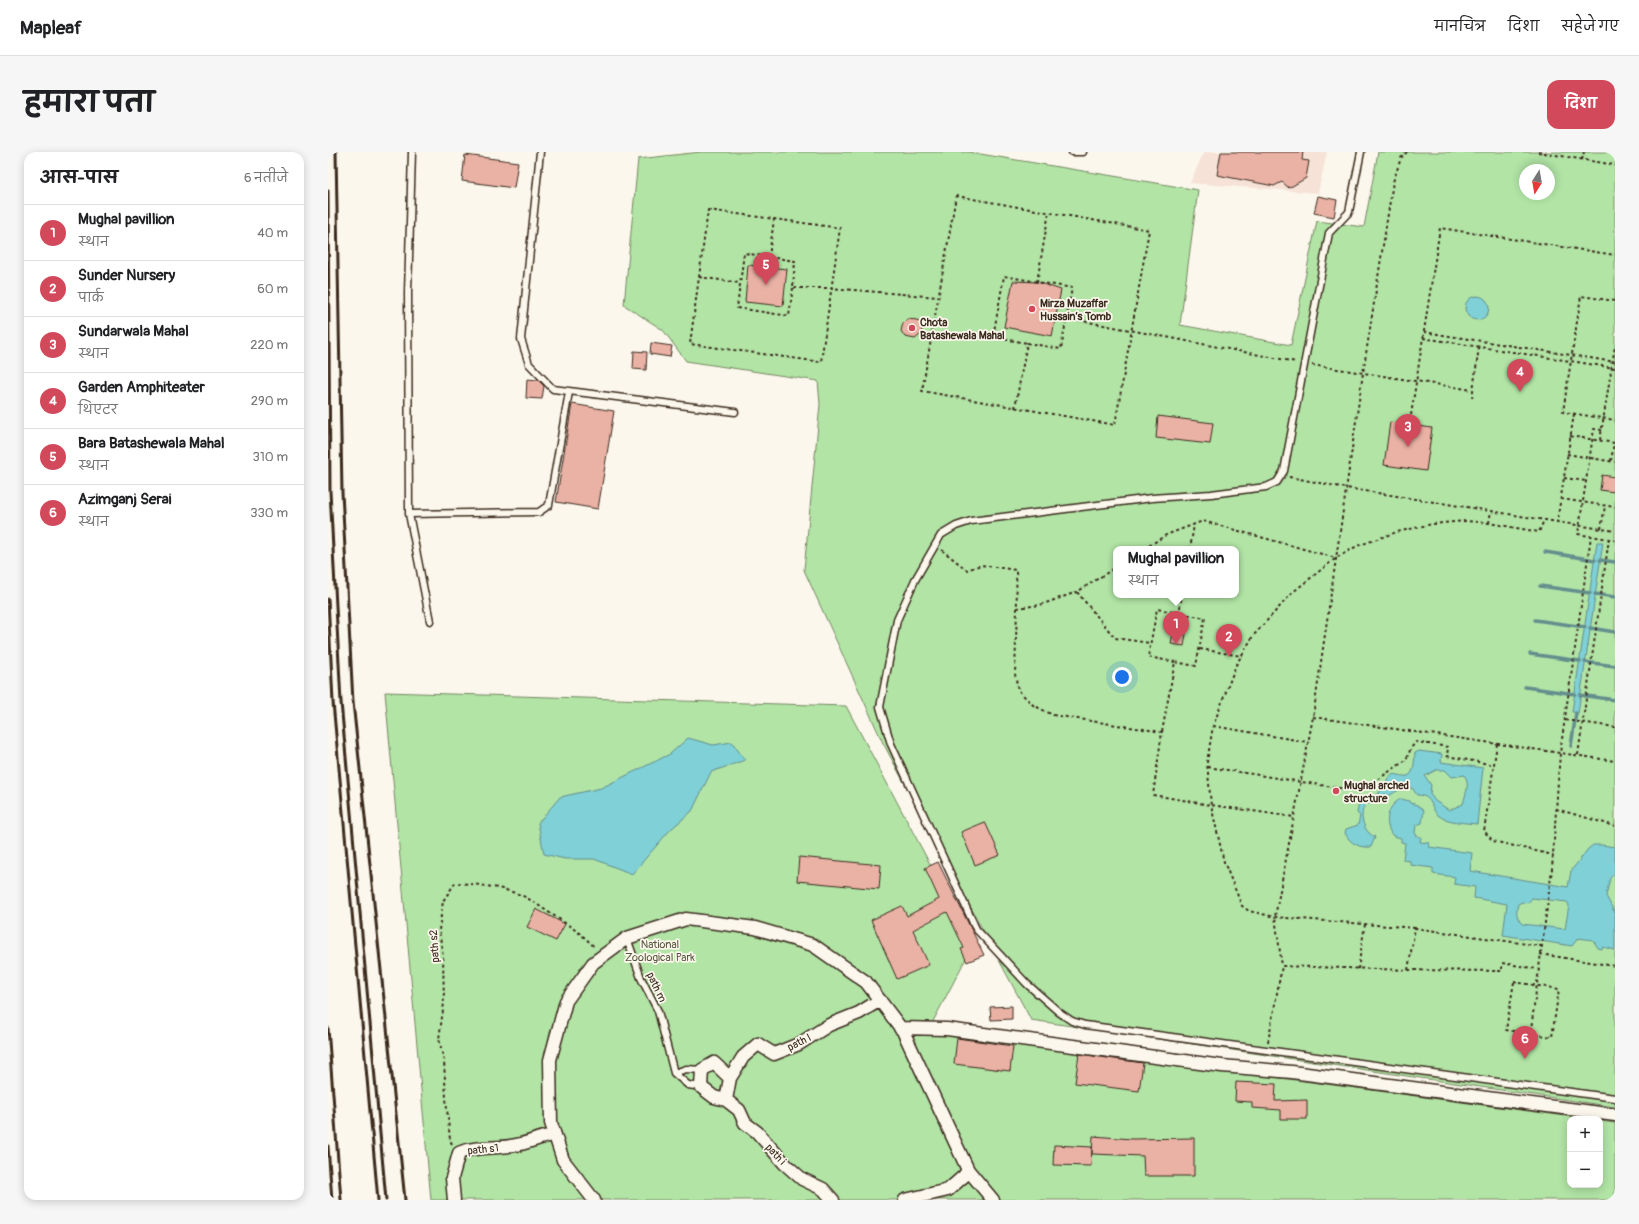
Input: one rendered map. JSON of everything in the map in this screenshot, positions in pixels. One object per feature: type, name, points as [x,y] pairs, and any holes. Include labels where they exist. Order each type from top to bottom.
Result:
[{"type":"street","points":[[594,1200],[563,1160],[551,1123],[550,1060],[566,1001],[593,963],[627,938],[686,918],[755,928],[813,945],[866,982],[900,1028],[968,1170],[993,1200]]},
{"type":"street","name":"path l","points":[[730,1078],[742,1057],[758,1044],[774,1054],[799,1044],[829,1025],[859,1014],[880,1000]]},
{"type":"street","points":[[900,1028],[947,1029],[1214,1065],[1292,1072],[1615,1115]]},
{"type":"street","points":[[701,1087],[702,1070],[714,1063],[730,1078],[726,1100]]},
{"type":"street","name":"path i","points":[[701,1087],[714,1097],[726,1100],[739,1110],[745,1123],[756,1132],[785,1164],[802,1179],[823,1189],[833,1200]]},
{"type":"street","name":"path s1","points":[[454,1200],[452,1178],[459,1153],[468,1149],[479,1150],[517,1145],[555,1135]]},
{"type":"street","points":[[906,1200],[948,1190],[964,1176],[968,1170]]},
{"type":"lane","points":[[412,152],[408,293],[409,514],[430,621]]},
{"type":"lane","points":[[540,152],[521,339],[529,364],[553,389],[735,412]]},
{"type":"lane","points":[[1072,152],[1083,152]]},
{"type":"lane","points":[[1361,152],[1349,212],[1329,233],[1284,471],[1277,482],[1266,487],[1211,494],[1152,498],[971,521],[956,526],[941,535],[915,580],[897,620],[880,707],[891,744],[976,929],[1027,984],[1060,1013],[1072,1021],[1085,1025],[1615,1098]]},
{"type":"lane","points":[[409,514],[539,512],[544,510],[549,505],[569,392]]},
{"type":"lane","name":"path m","points":[[627,938],[641,978],[658,1011],[674,1072]]},
{"type":"lane","points":[[674,1072],[686,1069],[702,1070]]},
{"type":"lane","points":[[674,1072],[688,1085],[701,1087]]},
{"type":"path","points":[[1267,1050],[1282,966],[1275,917],[1313,717],[1363,373],[1393,182],[1401,158],[1407,152]]},
{"type":"path","points":[[1538,152],[1615,165]]},
{"type":"path","points":[[1582,160],[1584,152]]},
{"type":"path","points":[[956,196],[1049,212],[1149,230],[1115,425],[922,391],[956,196]]},
{"type":"path","points":[[708,210],[774,219],[840,228],[821,362],[690,344],[708,210]]},
{"type":"path","points":[[1037,282],[1049,212]]},
{"type":"path","points":[[769,257],[774,219]]},
{"type":"path","points":[[1410,415],[1440,228],[1615,255]]},
{"type":"path","points":[[744,253],[769,257],[795,261],[789,316],[737,308],[744,253]]},
{"type":"path","points":[[1004,276],[1072,288],[1067,318],[1061,349],[993,337],[1004,276]]},
{"type":"path","points":[[699,277],[740,283]]},
{"type":"path","points":[[793,288],[832,288],[938,297]]},
{"type":"path","points":[[1615,301],[1581,296],[1563,412],[1615,420]]},
{"type":"path","points":[[1067,318],[1304,364],[1473,390]]},
{"type":"path","points":[[1424,332],[1614,362]]},
{"type":"path","points":[[1423,338],[1615,368]]},
{"type":"path","points":[[1015,408],[1027,343]]},
{"type":"path","points":[[1600,440],[1614,362],[1615,346]]},
{"type":"path","points":[[1472,398],[1479,347]]},
{"type":"path","points":[[1557,522],[1574,414]]},
{"type":"path","points":[[1602,430],[1594,429],[1578,534],[1615,540]]},
{"type":"path","points":[[1570,436],[1614,443],[1611,461]]},
{"type":"path","points":[[1567,454],[1615,462]]},
{"type":"path","points":[[1281,476],[1346,488],[1615,531]]},
{"type":"path","points":[[1564,478],[1586,481]]},
{"type":"path","points":[[1560,499],[1615,507]]},
{"type":"path","points":[[1601,529],[1605,506]]},
{"type":"path","points":[[1489,523],[1491,511]]},
{"type":"path","points":[[1541,946],[1415,928],[1275,917],[1249,911],[1242,906],[1224,862],[1211,806],[1207,762],[1213,726],[1236,665],[1253,636],[1293,592],[1336,558],[1357,546],[1397,532],[1432,524],[1466,521],[1489,523],[1539,532],[1544,520]]},
{"type":"path","points":[[1149,546],[1166,535],[1203,521],[1336,558]]},
{"type":"path","points":[[1190,546],[1194,524]]},
{"type":"path","points":[[1530,1035],[1550,884],[1560,752],[1566,720],[1591,536]]},
{"type":"path","points":[[1578,755],[1609,539]]},
{"type":"path","points":[[935,545],[967,570],[981,565],[1016,570],[1017,608],[1015,674],[1018,690],[1033,705],[1053,715],[1162,732]]},
{"type":"path","points":[[1017,608],[1040,605],[1077,592],[1113,569]]},
{"type":"path","points":[[1077,592],[1116,638],[1150,643]]},
{"type":"path","points":[[1179,614],[1182,598]]},
{"type":"path","points":[[1157,609],[1179,614],[1205,618],[1196,666],[1148,657],[1157,609]]},
{"type":"path","points":[[1199,649],[1242,656]]},
{"type":"path","points":[[1175,662],[1162,732],[1153,795],[1211,806],[1294,817]]},
{"type":"path","points":[[1313,717],[1615,761]]},
{"type":"path","points":[[1566,720],[1615,727]]},
{"type":"path","points":[[1213,726],[1308,742]]},
{"type":"path","points":[[1208,767],[1352,790],[1377,780],[1406,760],[1416,742],[1448,747],[1447,756],[1494,765]]},
{"type":"path","points":[[1497,744],[1484,831],[1493,841],[1553,855]]},
{"type":"path","points":[[1556,809],[1615,826]]},
{"type":"path","name":"path s2","points":[[459,1153],[450,1140],[444,1061],[440,1040],[444,997],[443,956],[439,930],[443,901],[455,883],[478,884],[524,897],[586,937],[602,956]]},
{"type":"path","points":[[1358,969],[1365,924]]},
{"type":"path","points":[[1408,970],[1415,928]]},
{"type":"path","points":[[1540,954],[1615,966]]},
{"type":"path","points":[[1282,966],[1358,969],[1502,971],[1502,963],[1538,969]]},
{"type":"path","points":[[1514,982],[1559,989],[1552,1037],[1530,1035],[1506,1030],[1514,982]]},
{"type":"shaded area","points":[[1204,152],[1327,152],[1318,193],[1190,183]]},
{"type":"green space","points":[[701,152],[968,152],[1198,190],[1180,325],[1291,345],[1317,221],[1364,227],[1378,152],[1615,152],[1615,1107],[1031,1020],[883,743],[804,570],[820,404],[818,381],[686,361],[663,330],[624,305],[638,159]]},
{"type":"green space","name":"National Zoological Park","points":[[385,692],[846,706],[973,945],[928,1031],[1567,1116],[1567,1188],[1603,1188],[1603,1121],[1615,1123],[1615,1200],[431,1200]]},
{"type":"water","points":[[1477,296],[1485,300],[1489,308],[1485,316],[1477,320],[1469,316],[1465,308],[1469,300]]},
{"type":"water","points":[[1597,542],[1603,542],[1578,713],[1572,712]]},
{"type":"water","points":[[688,738],[713,745],[732,742],[745,760],[711,772],[692,811],[670,830],[632,874],[594,859],[565,859],[544,854],[538,823],[560,797],[601,788],[670,754]]},
{"type":"water","points":[[1419,751],[1442,754],[1441,762],[1483,768],[1477,824],[1447,820],[1439,816],[1427,798],[1417,795],[1412,788],[1406,788],[1389,796],[1385,794],[1372,800],[1371,804],[1366,803],[1362,812],[1363,822],[1367,831],[1375,837],[1371,847],[1363,847],[1353,843],[1345,833],[1346,829],[1358,825],[1360,816],[1357,813],[1359,803],[1379,793],[1391,775],[1410,775],[1413,770],[1415,753]],"holes":[[[1436,770],[1445,770],[1452,777],[1464,775],[1467,782],[1467,789],[1463,804],[1449,810],[1435,801],[1430,794],[1431,785],[1425,776]]]},
{"type":"water","points":[[1401,799],[1410,801],[1424,810],[1422,823],[1416,825],[1415,833],[1417,836],[1421,837],[1420,842],[1430,843],[1429,847],[1472,853],[1470,871],[1568,887],[1571,871],[1588,849],[1593,845],[1615,847],[1615,873],[1610,878],[1606,896],[1615,913],[1615,950],[1603,947],[1602,949],[1598,948],[1593,940],[1578,938],[1572,946],[1503,935],[1507,904],[1474,898],[1475,887],[1454,884],[1455,877],[1433,874],[1433,868],[1410,865],[1410,861],[1403,860],[1405,843],[1401,842],[1401,838],[1393,836],[1387,821],[1390,810],[1396,802]],"holes":[[[1532,898],[1567,902],[1569,905],[1565,929],[1522,924],[1518,917],[1518,904],[1522,902],[1528,903]]]},
{"type":"building","points":[[1221,152],[1303,152],[1302,160],[1309,161],[1306,178],[1289,188],[1282,182],[1274,186],[1217,175]]},
{"type":"building","points":[[465,155],[518,162],[514,188],[462,181]]},
{"type":"building","points":[[1318,196],[1337,200],[1334,217],[1314,213]]},
{"type":"building","points":[[748,265],[787,269],[783,306],[745,302]]},
{"type":"building","name":"Mirza Muzaffar Hussain’s Tomb","points":[[1013,281],[1037,282],[1061,290],[1052,336],[1004,327]]},
{"type":"building","name":"Chota Batashewala Mahal","points":[[908,319],[917,320],[923,325],[921,334],[915,339],[905,337],[901,331],[903,323]]},
{"type":"building","points":[[651,343],[672,346],[670,357],[650,354]]},
{"type":"building","points":[[634,351],[647,352],[646,370],[633,369]]},
{"type":"building","points":[[527,379],[538,380],[544,386],[542,399],[526,398]]},
{"type":"building","points":[[572,404],[614,411],[598,509],[556,502]]},
{"type":"building","points":[[1158,416],[1213,423],[1210,444],[1156,438]]},
{"type":"building","points":[[1390,422],[1432,428],[1426,471],[1384,465]]},
{"type":"building","points":[[1602,475],[1615,477],[1614,492],[1600,490]]},
{"type":"building","points":[[1173,632],[1186,634],[1184,646],[1171,644]]},
{"type":"building","points":[[985,822],[1000,855],[975,865],[961,832]]},
{"type":"building","points":[[799,857],[881,865],[879,889],[797,881]]},
{"type":"building","points":[[938,862],[984,955],[967,962],[961,949],[964,948],[947,912],[913,930],[929,965],[897,979],[871,920],[902,906],[907,916],[939,899],[925,868]]},
{"type":"building","points":[[536,909],[565,924],[556,941],[527,927]]},
{"type":"building","points":[[1012,1006],[1012,1019],[991,1020],[990,1007]]},
{"type":"building","points":[[957,1038],[1013,1046],[1010,1071],[954,1064]]},
{"type":"building","points":[[1079,1054],[1143,1063],[1139,1091],[1075,1083]]},
{"type":"building","points":[[1236,1082],[1276,1084],[1275,1101],[1307,1100],[1307,1119],[1281,1119],[1281,1110],[1252,1108],[1252,1102],[1235,1101]]},
{"type":"building","points":[[1093,1136],[1132,1139],[1194,1138],[1194,1176],[1144,1176],[1143,1156],[1092,1154]]},
{"type":"building","points":[[1054,1145],[1092,1147],[1091,1166],[1053,1165]]},
{"type":"waterway","points":[[1545,552],[1595,560]]},
{"type":"waterway","points":[[1600,560],[1615,562]]},
{"type":"waterway","points":[[1540,586],[1590,593]]},
{"type":"waterway","points":[[1595,594],[1615,597]]},
{"type":"waterway","points":[[1535,620],[1585,627]]},
{"type":"waterway","points":[[1590,628],[1615,632]]},
{"type":"waterway","points":[[1530,654],[1580,661]]},
{"type":"waterway","points":[[1585,662],[1615,666]]},
{"type":"waterway","points":[[1525,687],[1575,694]]},
{"type":"waterway","points":[[1580,695],[1615,700]]},
{"type":"waterway","points":[[1571,746],[1576,713]]},
{"type":"railway","points":[[336,152],[342,492],[353,702],[405,1200]]},
{"type":"railway","points":[[328,191],[330,491],[341,702],[386,1200]]},
{"type":"railway","points":[[328,599],[333,702],[378,1200]]},
{"type":"railway","points":[[328,1028],[341,1200]]},
{"type":"railway","points":[[328,1146],[332,1200]]},
{"type":"place","name":"Bara Batashewala Mahal","points":[[766,285]]},
{"type":"place","name":"Mirza Muzaffar Hussain’s Tomb","points":[[1032,309]]},
{"type":"place","name":"Chota Batashewala Mahal","points":[[912,328]]},
{"type":"place","name":"Garden Amphiteater","points":[[1520,392]]},
{"type":"place","name":"Sundarwala Mahal","points":[[1408,447]]},
{"type":"place","name":"Mughal pavillion","points":[[1176,644]]},
{"type":"place","name":"Sunder Nursery","points":[[1229,657]]},
{"type":"place","name":"Mughal arched structure","points":[[1336,791]]},
{"type":"place","name":"Azimganj Serai","points":[[1525,1059]]}]
